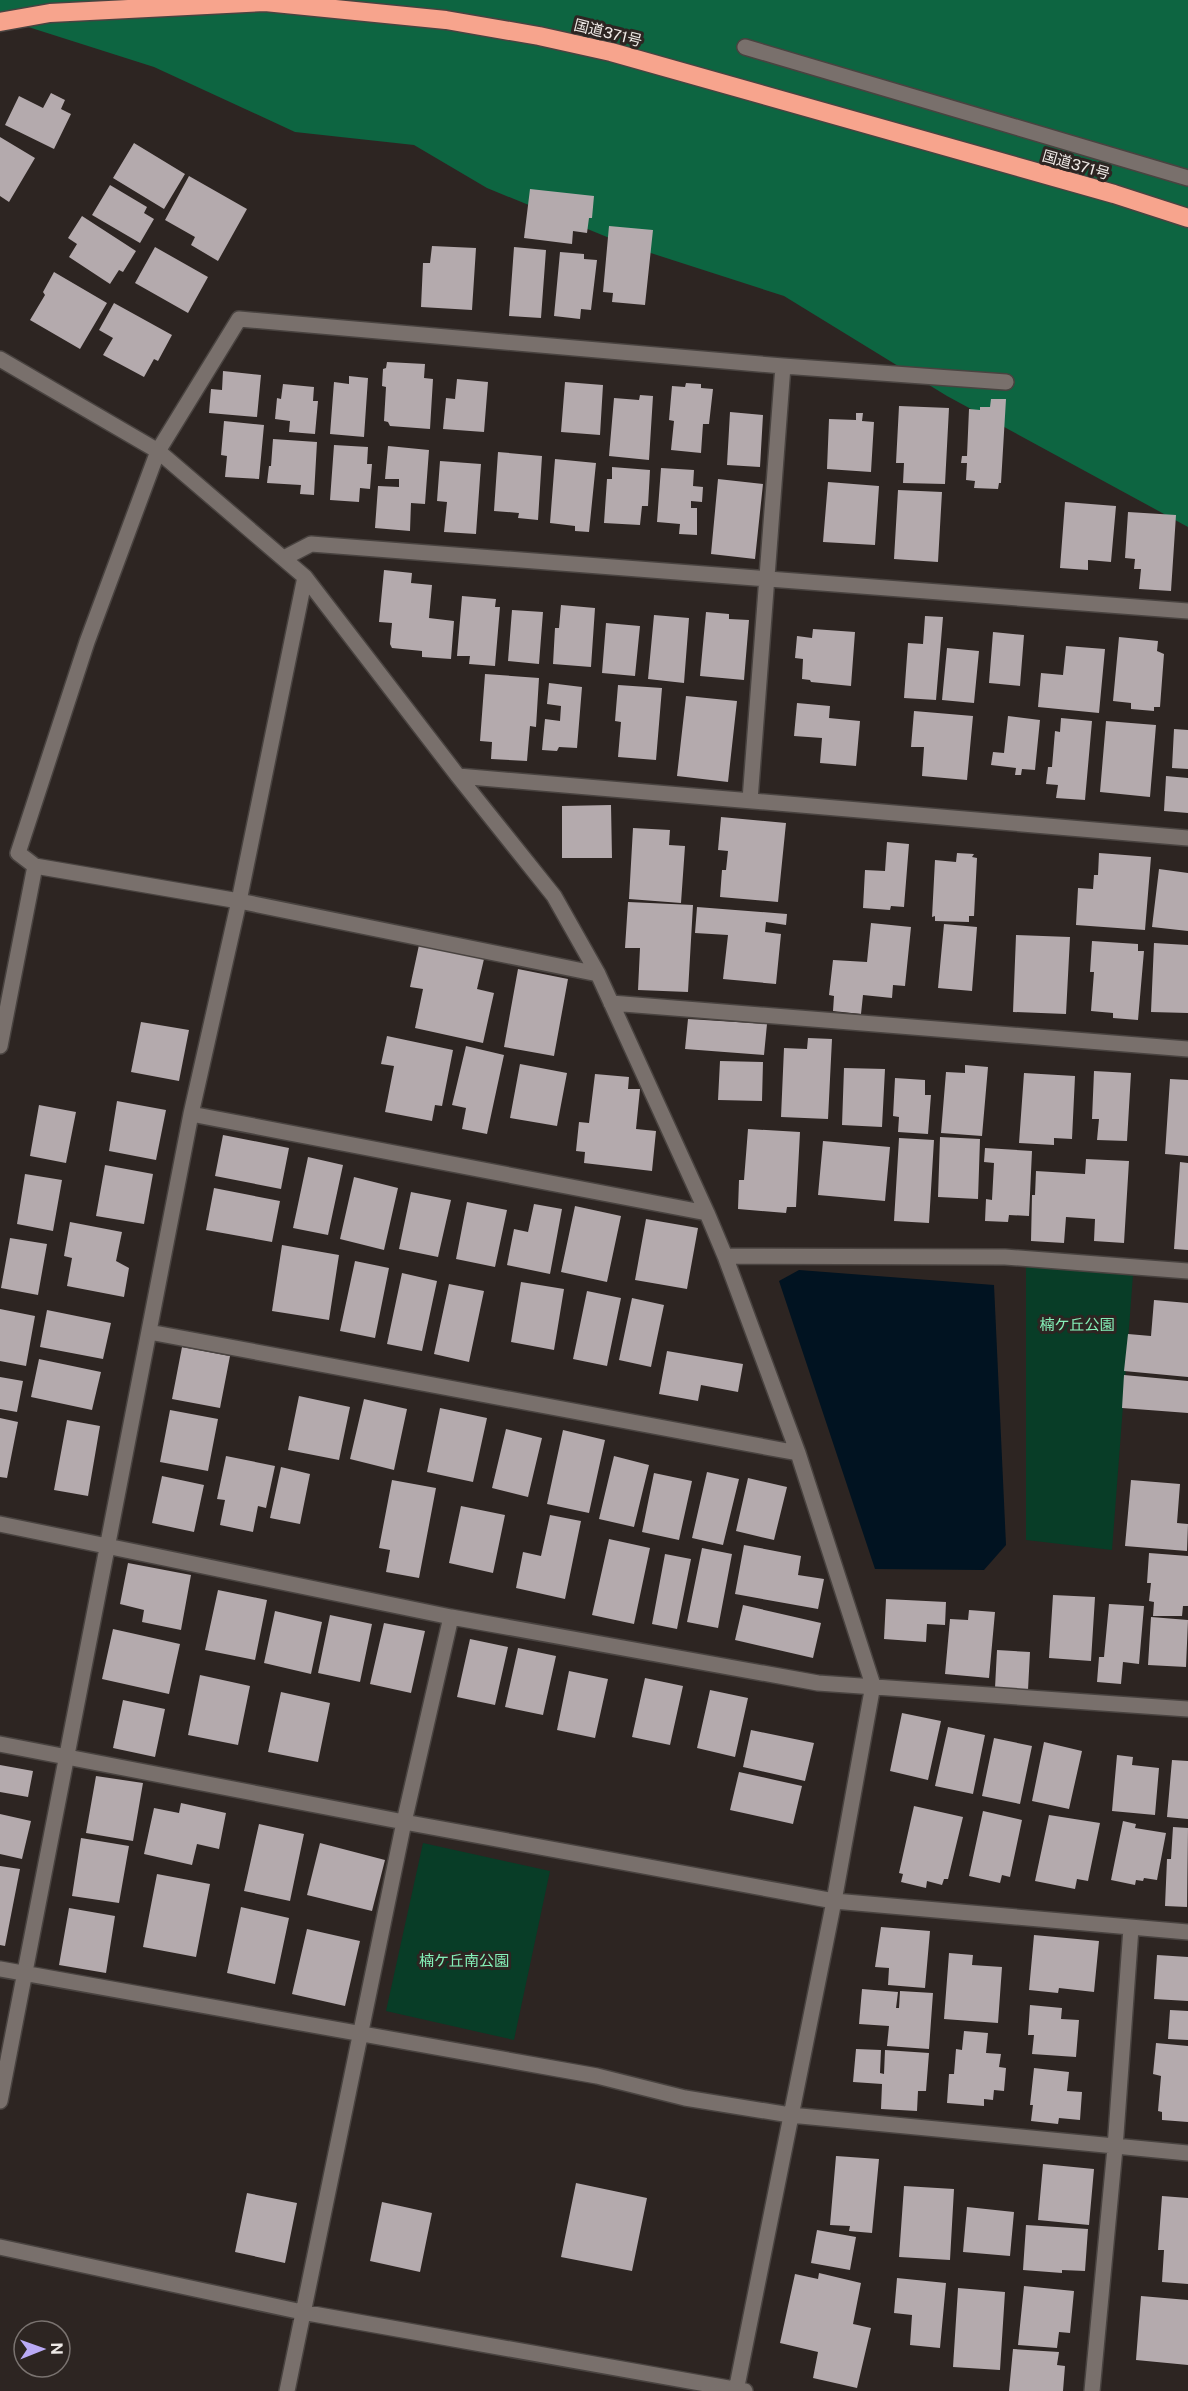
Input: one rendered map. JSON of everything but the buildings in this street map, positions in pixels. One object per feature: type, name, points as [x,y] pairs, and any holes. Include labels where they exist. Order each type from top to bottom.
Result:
[{"type":"highway","name":"国道371号","points":[[0,22],[51,13],[265,2],[446,20],[612,52],[1103,191],[1188,218]]},
{"type":"street","points":[[745,47],[1188,178]]},
{"type":"street","points":[[598,974],[239,901],[35,866],[18,853],[87,642],[158,451],[239,320],[783,366],[1006,381]]},
{"type":"street","points":[[0,359],[158,451],[305,577],[458,776],[554,896],[598,974],[725,1256],[798,1453],[873,1685],[834,1901],[790,2115],[739,2391],[302,2312],[0,2247]]},
{"type":"street","points":[[750,800],[783,366]]},
{"type":"street","points":[[284,558],[311,544],[1188,612]]},
{"type":"street","points":[[0,2101],[191,1114],[239,901],[305,577]]},
{"type":"street","points":[[458,776],[1188,838]]},
{"type":"street","points":[[0,1046],[35,866]]},
{"type":"street","points":[[611,1003],[1188,1049]]},
{"type":"street","points":[[191,1114],[707,1213]]},
{"type":"street","points":[[725,1256],[1005,1257],[1188,1270]]},
{"type":"street","points":[[149,1332],[798,1453]]},
{"type":"street","points":[[0,1524],[451,1617],[818,1683],[873,1685],[1188,1709]]},
{"type":"street","points":[[287,2391],[404,1822],[451,1617]]},
{"type":"street","points":[[0,1744],[404,1822],[834,1901],[1188,1932]]},
{"type":"street","points":[[1092,2391],[1115,2148],[1131,1928]]},
{"type":"street","points":[[0,1969],[597,2076],[685,2098],[790,2115],[1115,2148],[1188,2153]]},
{"type":"green space","points":[[0,0],[1188,0],[1188,527],[947,396],[784,296],[629,246],[487,188],[414,145],[295,132],[154,67],[0,18]]},
{"type":"green space","name":"楠ケ丘公園","points":[[1026,1265],[1133,1275],[1112,1550],[1026,1540]]},
{"type":"green space","name":"楠ケ丘南公園","points":[[423,1843],[550,1871],[514,2040],[386,2011]]},
{"type":"water","points":[[799,1270],[994,1285],[1006,1545],[984,1570],[875,1569],[779,1281]]}]
